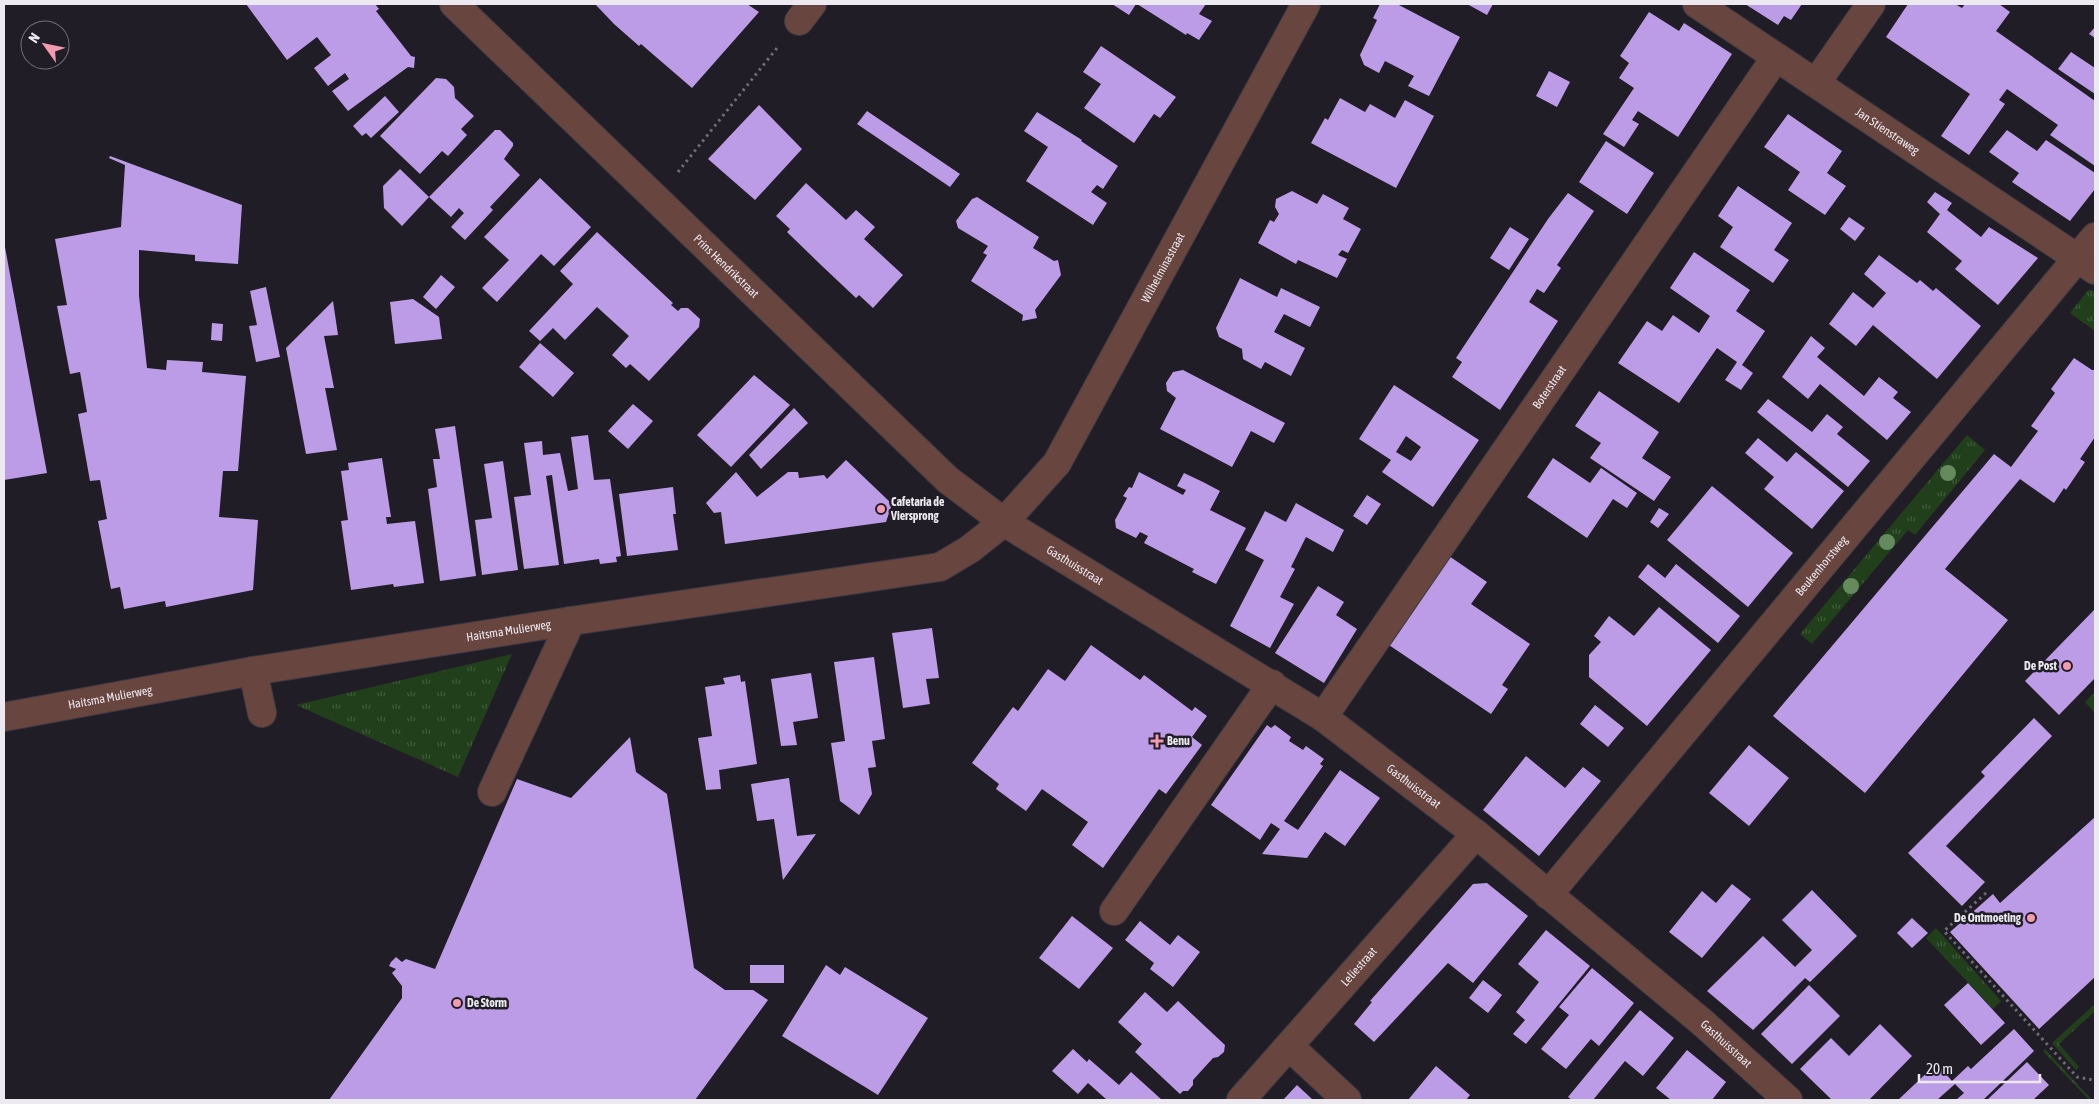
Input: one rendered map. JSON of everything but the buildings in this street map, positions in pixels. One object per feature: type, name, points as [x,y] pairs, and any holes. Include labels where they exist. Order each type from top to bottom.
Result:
[{"type":"street","name":"Prins Hendrikstraat","points":[[454,4],[658,198],[948,480],[1004,522]]},
{"type":"street","name":"Wilhelminastraat","points":[[1004,522],[1058,463],[1306,4]]},
{"type":"street","name":"Jan Stienstraweg","points":[[1697,4],[1816,83],[2090,255]]},
{"type":"street","points":[[1816,83],[1871,4]]},
{"type":"street","name":"Boterstraat","points":[[1323,718],[1776,57]]},
{"type":"street","name":"Beukenhorstweg","points":[[1548,895],[2090,255]]},
{"type":"street","name":"Haitsma Mulierweg","points":[[4,717],[253,671],[570,620],[940,567],[970,549],[1004,522]]},
{"type":"street","name":"Gasthuisstraat","points":[[1004,522],[1272,684],[1323,718],[1476,834],[1702,1024],[1788,1100]]},
{"type":"street","points":[[492,792],[570,620]]},
{"type":"street","points":[[253,671],[262,713]]},
{"type":"street","points":[[1114,911],[1272,684]]},
{"type":"street","name":"Leliestraat","points":[[1241,1100],[1290,1048],[1476,834]]},
{"type":"street","points":[[1290,1048],[1347,1100]]},
{"type":"path","points":[[658,198],[805,12]]},
{"type":"path","points":[[1986,892],[1944,931],[2077,1077],[2093,1080]]},
{"type":"green space","points":[[2088,290],[2095,291],[2095,331],[2070,313]]},
{"type":"green space","points":[[1967,435],[1985,450],[1915,535],[1908,530],[1812,644],[1800,634]]},
{"type":"green space","points":[[512,654],[458,777],[296,705]]},
{"type":"green space","points":[[2095,692],[2095,713],[2085,702]]},
{"type":"green space","points":[[1936,928],[2001,1001],[1993,1009],[1926,938]]},
{"type":"green space","points":[[2095,1004],[2095,1011],[2059,1044],[2079,1067],[2076,1070],[2052,1043]]},
{"type":"green space","points":[[2045,1049],[2092,1100],[2089,1100],[2043,1051]]},
{"type":"place","name":"Cafetaria de Viersprong","points":[[881,509]]},
{"type":"place","name":"De Post","points":[[2067,666]]},
{"type":"place","name":"Benu","points":[[1157,741]]},
{"type":"place","name":"De Ontmoeting","points":[[2031,918]]},
{"type":"place","name":"De Storm","points":[[457,1003]]}]
